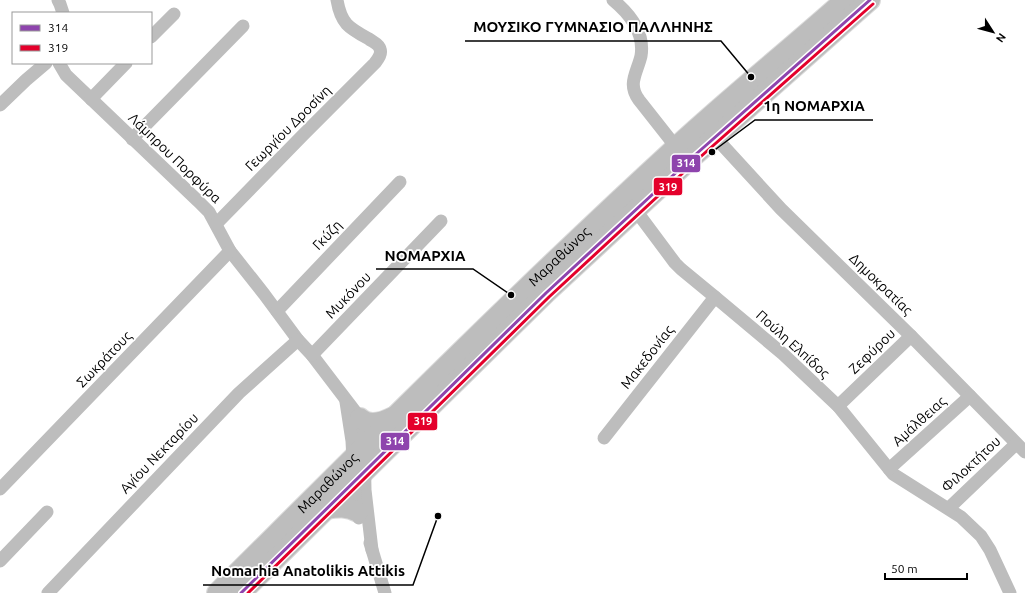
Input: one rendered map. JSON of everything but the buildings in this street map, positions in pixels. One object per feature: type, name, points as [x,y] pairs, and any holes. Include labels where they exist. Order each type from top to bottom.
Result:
[{"type":"main road","name":"Μαραθώνος","points":[[217,593],[541,299],[630,202],[676,147],[845,0]]},
{"type":"main road","name":"Μαραθώνος","points":[[241,593],[326,509],[393,418],[551,264],[715,137],[870,0]]},
{"type":"main road","points":[[360,418],[364,422],[374,423],[393,418]]},
{"type":"main road","points":[[326,509],[343,507],[358,512]]},
{"type":"street","points":[[58,0],[63,12]]},
{"type":"street","name":"Γεωργίου Δροσίνη","points":[[216,224],[303,134],[375,63],[381,53],[377,44],[353,30],[344,22],[339,11],[337,0]]},
{"type":"street","points":[[613,0],[630,16],[638,29],[640,37],[641,54],[634,78],[634,93],[676,147]]},
{"type":"street","points":[[152,37],[174,14]]},
{"type":"street","points":[[132,139],[243,26]]},
{"type":"street","points":[[0,106],[45,64]]},
{"type":"street","name":"Λάμπρου Πορφύρα","points":[[60,64],[66,76],[209,212],[230,251],[360,418],[363,437],[359,464]]},
{"type":"street","points":[[91,99],[125,64]]},
{"type":"street","name":"Δημοκρατίας","points":[[715,137],[781,209],[911,336],[1020,448]]},
{"type":"street","name":"Γκύζη","points":[[277,311],[400,182]]},
{"type":"street","name":"Πούλη Ελπίδος","points":[[630,202],[681,270],[783,354],[838,406],[893,474],[949,508],[981,536],[990,550],[1010,593]]},
{"type":"street","name":"Μυκόνου","points":[[312,356],[441,222]]},
{"type":"street","name":"Σωκράτους","points":[[0,489],[230,251]]},
{"type":"street","name":"Μακεδονίας","points":[[604,438],[715,297]]},
{"type":"street","name":"Ζεφύρου","points":[[838,406],[911,336]]},
{"type":"street","name":"Αγίου Νεκταρίου","points":[[48,593],[239,393],[298,340]]},
{"type":"street","name":"Αμάλθειας","points":[[889,469],[970,396]]},
{"type":"street","points":[[346,399],[352,441],[365,490],[372,550]]},
{"type":"street","name":"Φιλοκτήτου","points":[[949,508],[1020,448]]},
{"type":"street","points":[[359,464],[355,499],[385,593]]},
{"type":"street","points":[[0,561],[47,512]]},
{"type":"transit line","name":"314","points":[[241,593],[546,293],[695,155],[870,0]]},
{"type":"transit line","name":"319","points":[[248,593],[549,297],[698,159],[873,4]]},
{"type":"place","name":"ΜΟΥΣΙΚΟ ΓΥΜΝΑΣΙΟ ΠΑΛΛΗΝΗΣ","points":[[751,77]]},
{"type":"place","name":"1η ΝΟΜΑΡΧΙΑ","points":[[712,152]]},
{"type":"place","name":"ΝΟΜΑΡΧΙΑ","points":[[511,295]]},
{"type":"place","name":"Nomarhia Anatolikis Attikis","points":[[438,516]]}]
